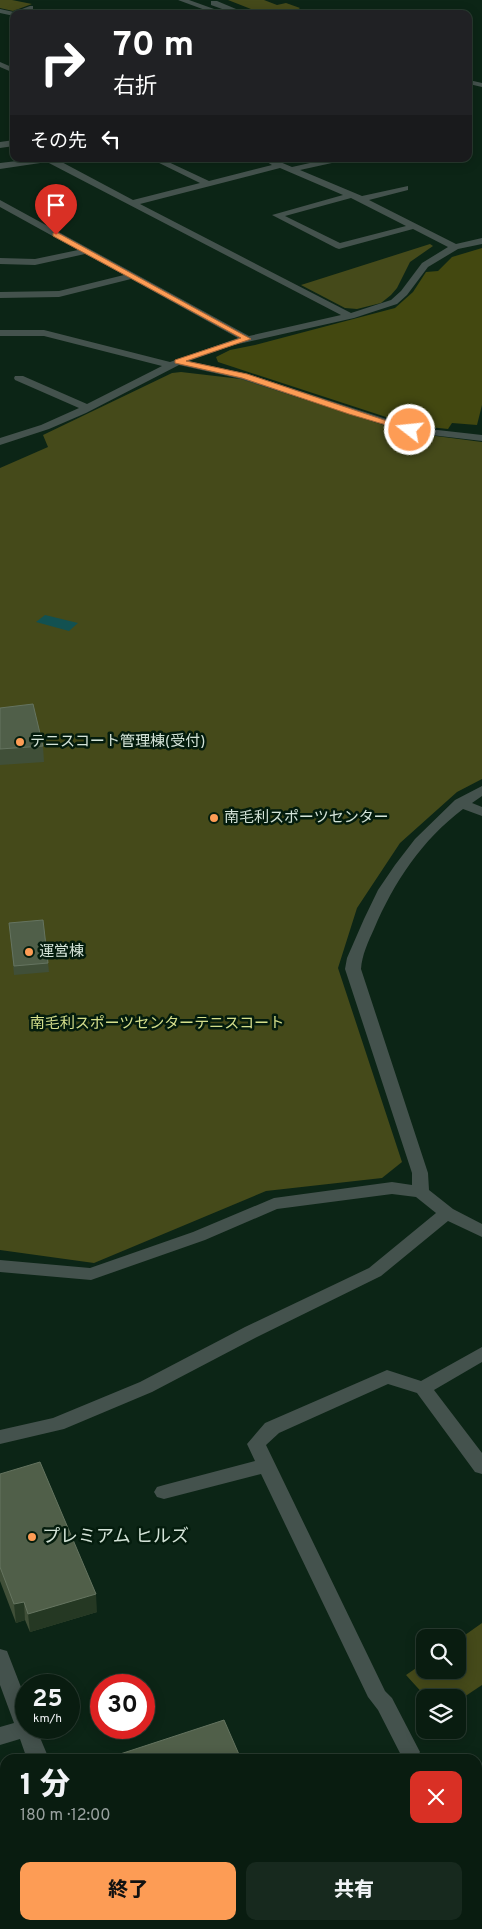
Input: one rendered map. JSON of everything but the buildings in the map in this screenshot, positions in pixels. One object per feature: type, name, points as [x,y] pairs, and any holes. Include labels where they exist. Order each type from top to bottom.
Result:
[{"type":"street","points":[[182,0],[212,10]]},
{"type":"street","points":[[206,0],[234,10]]},
{"type":"street","points":[[25,10],[30,8]]},
{"type":"street","points":[[0,166],[27,162]]},
{"type":"street","points":[[53,162],[350,316]]},
{"type":"street","points":[[161,162],[209,184]]},
{"type":"street","points":[[274,162],[356,197],[455,247]]},
{"type":"street","points":[[294,169],[325,162]]},
{"type":"street","points":[[132,203],[282,165]]},
{"type":"street","points":[[405,188],[278,215],[339,246],[415,226]]},
{"type":"street","points":[[0,203],[84,251],[247,339]]},
{"type":"street","points":[[0,214],[13,210]]},
{"type":"street","points":[[0,442],[45,427],[87,408],[174,363],[247,339],[350,316],[394,302],[404,293],[425,265],[455,247],[482,241]]},
{"type":"street","points":[[0,261],[35,262],[84,251]]},
{"type":"street","points":[[0,295],[59,294],[131,276]]},
{"type":"street","points":[[0,334],[44,333],[174,363],[244,376],[410,430],[482,438]]},
{"type":"street","points":[[19,378],[87,408]]},
{"type":"street","points":[[0,431],[13,438]]},
{"type":"street","points":[[421,1192],[420,1173],[353,969],[354,958],[391,881],[421,841],[460,803],[482,790]]},
{"type":"street","points":[[460,803],[482,812]]},
{"type":"street","points":[[0,1266],[91,1274],[199,1236],[274,1204],[392,1188],[421,1192],[447,1213],[482,1231]]},
{"type":"street","points":[[0,1438],[57,1424],[146,1387],[251,1332],[374,1272],[447,1213]]},
{"type":"street","points":[[423,1388],[482,1354]]},
{"type":"street","points":[[409,1752],[385,1704],[378,1696],[256,1444],[272,1428],[387,1377],[423,1388],[482,1467]]},
{"type":"street","points":[[164,1492],[266,1465]]},
{"type":"street","points":[[0,1657],[15,1698]]},
{"type":"street","points":[[0,1736],[15,1731]]},
{"type":"street","points":[[30,1739],[36,1754]]},
{"type":"green space","points":[[0,0],[32,4],[16,10],[0,8]]},
{"type":"green space","points":[[228,0],[264,0],[277,5],[286,3],[300,8],[297,10],[253,10]]},
{"type":"green space","points":[[430,244],[433,246],[410,262],[397,288],[381,303],[357,309],[345,308],[301,285]]},
{"type":"green space","points":[[482,248],[482,405],[477,425],[452,423],[448,429],[429,427],[386,417],[218,362],[216,357],[230,350],[395,308],[413,292],[426,272],[438,271],[452,257]]},
{"type":"green space","name":"南毛利スポーツセンター","points":[[181,372],[241,379],[405,432],[482,442],[482,779],[457,792],[400,843],[357,908],[338,968],[402,1162],[382,1178],[266,1191],[94,1263],[0,1250],[0,468],[48,447],[43,435],[172,373]]},
{"type":"green space","points":[[482,1623],[482,1685],[466,1696],[466,1689],[419,1689],[406,1675],[416,1668],[416,1679],[466,1679],[466,1634]]},
{"type":"water","points":[[45,615],[78,623],[69,631],[36,622]]},
{"type":"place","name":"テニスコート管理棟(受付)","points":[[20,742]]},
{"type":"place","name":"南毛利スポーツセンター","points":[[214,818]]},
{"type":"place","name":"運営棟","points":[[29,952]]},
{"type":"place","name":"プレミアム ヒルズ","points":[[32,1537]]},
{"type":"route","points":[[56,235],[247,339],[177,362],[244,376],[410,430]]},
{"type":"park label","name":"南毛利スポーツセンターテニスコート","points":[[157,1024]]}]
